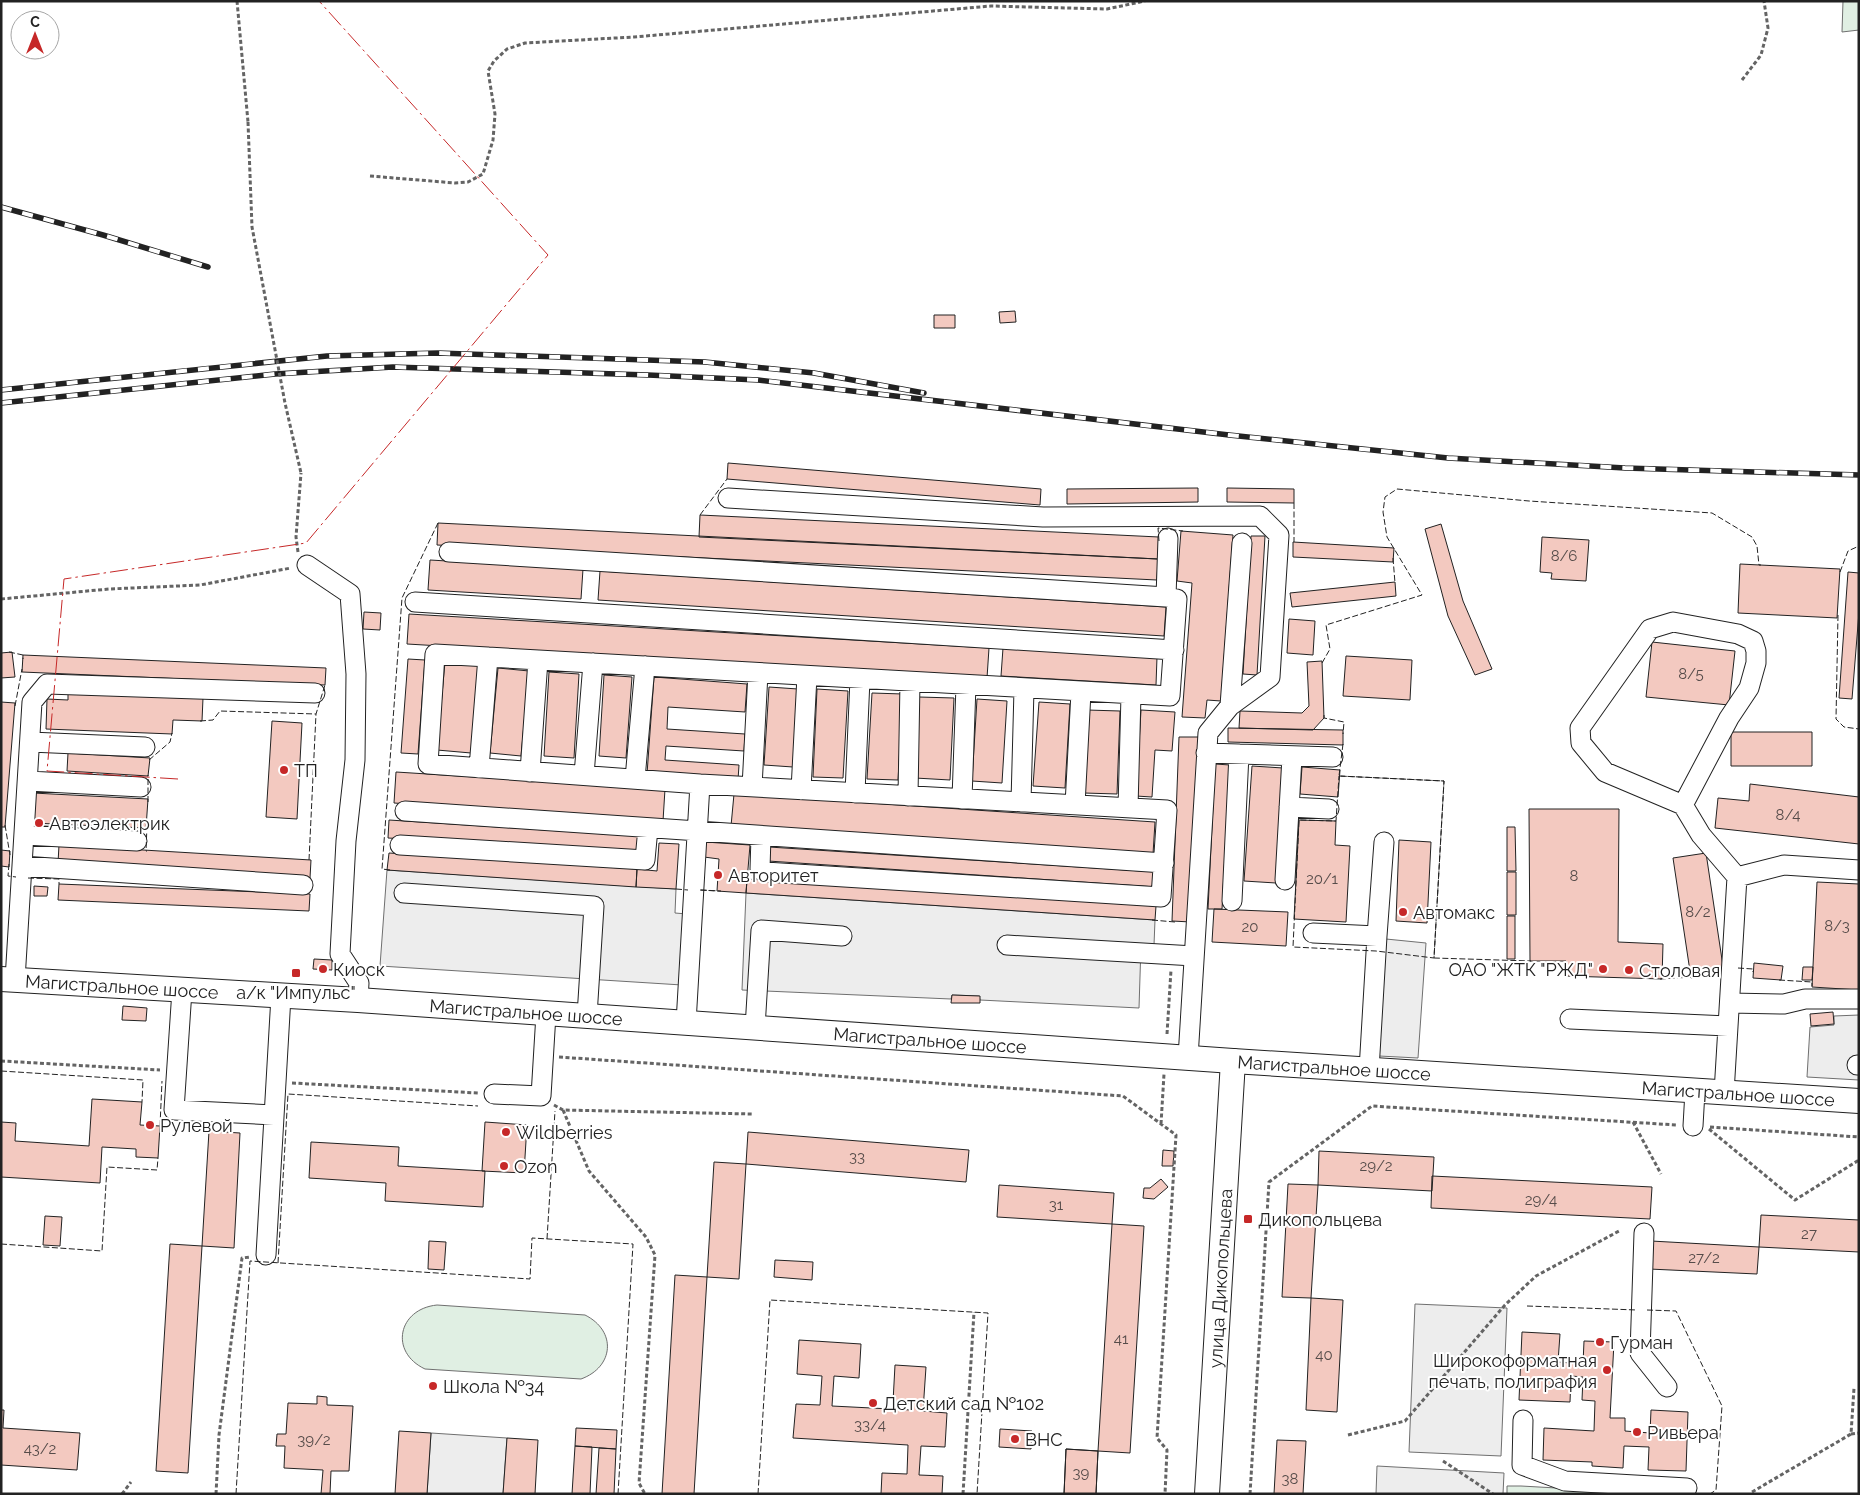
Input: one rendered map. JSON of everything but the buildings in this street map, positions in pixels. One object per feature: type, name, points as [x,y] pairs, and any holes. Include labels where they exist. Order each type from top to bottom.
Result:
[{"type":"main road","name":"Магистральное шоссе","points":[[8,979],[358,1000],[1233,1062],[1859,1101]]},
{"type":"main road","name":"улица Дикопольцева","points":[[1207,1494],[1233,1062]]},
{"type":"lane","points":[[728,498],[1043,517],[1260,516],[1279,535],[1270,677],[1230,706],[1208,733],[1188,1058]]},
{"type":"lane","points":[[1166,597],[1168,538]]},
{"type":"lane","points":[[1230,706],[1242,543]]},
{"type":"lane","points":[[449,552],[1177,599],[1170,696],[435,654],[428,764],[700,784],[1167,810],[1161,897],[765,872],[760,869],[761,836]]},
{"type":"lane","points":[[307,565],[350,594],[356,674],[354,760],[346,841],[340,954],[359,983],[358,1000]]},
{"type":"lane","points":[[415,602],[1174,650]]},
{"type":"lane","points":[[1683,805],[1729,718],[1749,688],[1756,663],[1756,651],[1753,641],[1738,634],[1673,622],[1650,629],[1580,728],[1581,743],[1605,772],[1683,805],[1702,835],[1737,877],[1724,1093]]},
{"type":"lane","points":[[479,768],[488,657]]},
{"type":"lane","points":[[530,772],[538,660]]},
{"type":"lane","points":[[584,775],[593,663]]},
{"type":"lane","points":[[635,779],[645,666]]},
{"type":"lane","points":[[752,787],[758,673]]},
{"type":"lane","points":[[801,790],[807,676]]},
{"type":"lane","points":[[855,793],[860,679]]},
{"type":"lane","points":[[908,796],[910,682]]},
{"type":"lane","points":[[8,979],[22,866],[32,702],[47,684],[315,693]]},
{"type":"lane","points":[[962,799],[966,685]]},
{"type":"lane","points":[[1021,802],[1024,688]]},
{"type":"lane","points":[[1075,805],[1081,692]]},
{"type":"lane","points":[[1128,808],[1131,695]]},
{"type":"lane","points":[[30,742],[145,747]]},
{"type":"lane","points":[[1206,752],[1332,758]]},
{"type":"lane","points":[[1232,901],[1239,754]]},
{"type":"lane","points":[[1285,880],[1292,757]]},
{"type":"lane","points":[[28,781],[140,787]]},
{"type":"lane","points":[[686,1023],[700,784]]},
{"type":"lane","points":[[1289,807],[1329,810]]},
{"type":"lane","points":[[405,811],[1164,863]]},
{"type":"lane","points":[[400,845],[645,860],[648,828]]},
{"type":"lane","points":[[24,834],[137,840]]},
{"type":"lane","points":[[1369,1070],[1384,842]]},
{"type":"lane","points":[[1737,877],[1784,865],[1859,870]]},
{"type":"lane","points":[[22,866],[303,885]]},
{"type":"lane","points":[[404,893],[594,906],[587,1016]]},
{"type":"lane","points":[[755,1028],[761,930],[842,936]]},
{"type":"lane","points":[[1313,933],[1377,936]]},
{"type":"lane","points":[[1007,945],[1194,956]]},
{"type":"lane","points":[[182,990],[174,1110],[274,1115]]},
{"type":"lane","points":[[266,1255],[281,996]]},
{"type":"lane","points":[[1730,1003],[1784,1004],[1805,999],[1859,999]]},
{"type":"lane","points":[[494,1094],[541,1096],[546,1014]]},
{"type":"lane","points":[[1570,1019],[1728,1026]]},
{"type":"lane","points":[[1693,1126],[1695,1091]]},
{"type":"lane","points":[[1644,1233],[1640,1353],[1667,1387]]},
{"type":"lane","points":[[1523,1420],[1522,1465],[1565,1481],[1687,1488]]},
{"type":"path","points":[[1,599],[109,589],[200,585],[307,565],[298,552],[296,537],[301,473],[285,403],[252,227],[248,122],[237,1]]},
{"type":"path","points":[[370,176],[455,183],[468,182],[483,174],[493,140],[495,114],[488,71],[494,61],[507,49],[525,43],[634,37],[992,6],[1107,9],[1145,1]]},
{"type":"path","points":[[1742,80],[1761,55],[1768,28],[1764,1]]},
{"type":"path","points":[[1167,1034],[1172,955]]},
{"type":"path","points":[[544,1056],[1123,1096],[1176,1135],[1157,1438],[1168,1450],[1165,1494]]},
{"type":"path","points":[[1,1060],[177,1071]]},
{"type":"path","points":[[1161,1124],[1164,1074]]},
{"type":"path","points":[[276,1082],[494,1094]]},
{"type":"path","points":[[541,1096],[563,1110],[752,1114]]},
{"type":"path","points":[[1250,1494],[1270,1182],[1372,1106],[1693,1126]]},
{"type":"path","points":[[563,1110],[589,1171],[646,1237],[655,1255],[639,1484],[645,1494]]},
{"type":"path","points":[[1633,1122],[1661,1174]]},
{"type":"path","points":[[1859,1137],[1707,1127],[1795,1200],[1859,1160]]},
{"type":"path","points":[[1348,1435],[1405,1421],[1505,1305],[1536,1276],[1619,1232]]},
{"type":"path","points":[[216,1494],[219,1435],[242,1258],[266,1255]]},
{"type":"path","points":[[963,1494],[974,1312]]},
{"type":"path","points":[[1851,1434],[1854,1388]]},
{"type":"path","points":[[1752,1492],[1851,1434],[1859,1433]]},
{"type":"path","points":[[1443,1461],[1493,1494]]},
{"type":"path","points":[[122,1494],[131,1482]]},
{"type":"green space","points":[[1843,1],[1859,1],[1859,30],[1842,32]]},
{"type":"green space","points":[[437,1305],[585,1315],[603,1330],[607,1348],[605,1358],[592,1373],[581,1379],[425,1369],[414,1362],[406,1352],[403,1332],[414,1314],[424,1308]]},
{"type":"green space","points":[[1507,1486],[1521,1486],[1663,1494],[1507,1494]]},
{"type":"shaded area","points":[[387,870],[676,889],[675,913],[687,914],[682,985],[380,966]]},
{"type":"shaded area","points":[[746,893],[1155,920],[1154,945],[1141,945],[1139,1008],[980,1000],[979,996],[952,995],[951,999],[742,990]]},
{"type":"shaded area","points":[[1386,939],[1426,943],[1418,1058],[1379,1056]]},
{"type":"shaded area","points":[[1859,1015],[1859,1080],[1807,1077],[1810,1027],[1834,1025],[1834,1016]]},
{"type":"shaded area","points":[[1415,1304],[1507,1308],[1501,1456],[1409,1452]]},
{"type":"shaded area","points":[[431,1433],[507,1438],[503,1494],[427,1494]]},
{"type":"shaded area","points":[[1377,1466],[1504,1473],[1503,1494],[1376,1494]]},
{"type":"railway","points":[[1,207],[103,235],[208,267]]},
{"type":"railway","points":[[1,390],[327,356],[438,353],[705,362],[814,373],[924,393]]},
{"type":"railway","points":[[1,403],[275,374],[393,367],[648,375],[758,380],[1229,435],[1448,458],[1625,468],[1859,475]]},
{"type":"fence","points":[[700,515],[727,479]]},
{"type":"fence","points":[[1322,663],[1330,649],[1326,625],[1422,595],[1387,537],[1383,512],[1385,497],[1397,489],[1529,501],[1712,513],[1752,537],[1757,546],[1759,565],[1761,565]]},
{"type":"fence","points":[[1294,503],[1294,542]]},
{"type":"fence","points":[[390,870],[382,869],[402,598],[438,523],[440,524]]},
{"type":"fence","points":[[1159,541],[1158,528],[1183,531]]},
{"type":"fence","points":[[1840,572],[1848,551],[1859,546]]},
{"type":"fence","points":[[1393,558],[1395,583]]},
{"type":"fence","points":[[1838,615],[1836,719],[1844,727],[1859,729]]},
{"type":"fence","points":[[9,652],[23,655],[23,659]]},
{"type":"fence","points":[[15,706],[22,669]]},
{"type":"fence","points":[[309,860],[316,714],[325,685]]},
{"type":"fence","points":[[200,721],[213,720],[220,711],[316,714]]},
{"type":"fence","points":[[1324,715],[1324,718],[1344,722],[1343,734]]},
{"type":"fence","points":[[149,760],[170,742],[172,733]]},
{"type":"fence","points":[[1343,744],[1339,776],[1444,781],[1434,958],[1531,961]]},
{"type":"fence","points":[[148,775],[148,802]]},
{"type":"fence","points":[[1339,776],[1444,781],[1434,958],[1376,951],[1293,947],[1299,820],[1336,821],[1339,776]]},
{"type":"fence","points":[[5,825],[10,855]]},
{"type":"fence","points":[[147,825],[147,851]]},
{"type":"fence","points":[[9,864],[8,876],[16,877]]},
{"type":"fence","points":[[28,878],[59,879],[59,884]]},
{"type":"fence","points":[[676,889],[688,890]]},
{"type":"fence","points":[[700,890],[717,891]]},
{"type":"fence","points":[[701,890],[721,891]]},
{"type":"fence","points":[[1152,920],[1175,922]]},
{"type":"fence","points":[[1738,968],[1753,969],[1753,972]]},
{"type":"fence","points":[[1660,979],[1693,977]]},
{"type":"fence","points":[[1779,980],[1812,982],[1812,986]]},
{"type":"fence","points":[[1,1071],[143,1080],[142,1102]]},
{"type":"fence","points":[[160,1126],[162,1081]]},
{"type":"fence","points":[[278,1263],[288,1094],[478,1106]]},
{"type":"fence","points":[[547,1239],[555,1111]]},
{"type":"fence","points":[[1,1244],[102,1251],[107,1167],[157,1170],[158,1158]]},
{"type":"fence","points":[[236,1494],[250,1261],[530,1279],[532,1238],[633,1244],[618,1494]]},
{"type":"fence","points":[[758,1494],[770,1300],[988,1313],[977,1494]]},
{"type":"fence","points":[[1527,1306],[1637,1310]]},
{"type":"fence","points":[[1647,1310],[1676,1311],[1722,1406],[1716,1490],[1710,1494]]},
{"type":"power","points":[[178,779],[47,771],[64,579],[306,543],[548,255],[319,1]]},
{"type":"place","name":"ТП","points":[[284,770]]},
{"type":"place","name":"Автоэлектрик","points":[[39,823]]},
{"type":"place","name":"Авторитет","points":[[718,875]]},
{"type":"place","name":"Автомакс","points":[[1403,912]]},
{"type":"place","name":"Киоск","points":[[323,969]]},
{"type":"place","name":"ОАО \"ЖТК \"РЖД\"","points":[[1603,969]]},
{"type":"place","name":"Столовая","points":[[1629,970]]},
{"type":"place","name":"а/к \"Импульс\"","points":[[296,973]]},
{"type":"place","name":"Рулевой","points":[[150,1125]]},
{"type":"place","name":"Wildberries","points":[[506,1132]]},
{"type":"place","name":"Ozon","points":[[504,1166]]},
{"type":"place","name":"Дикопольцева","points":[[1248,1219]]},
{"type":"place","name":"Гурман","points":[[1600,1342]]},
{"type":"place","name":"Широкоформатная печать, полиграфия","points":[[1607,1370]]},
{"type":"place","name":"Школа №34","points":[[433,1386]]},
{"type":"place","name":"Детский сад №102","points":[[873,1403]]},
{"type":"place","name":"Ривьера","points":[[1637,1432]]},
{"type":"place","name":"ВНС","points":[[1015,1439]]}]
